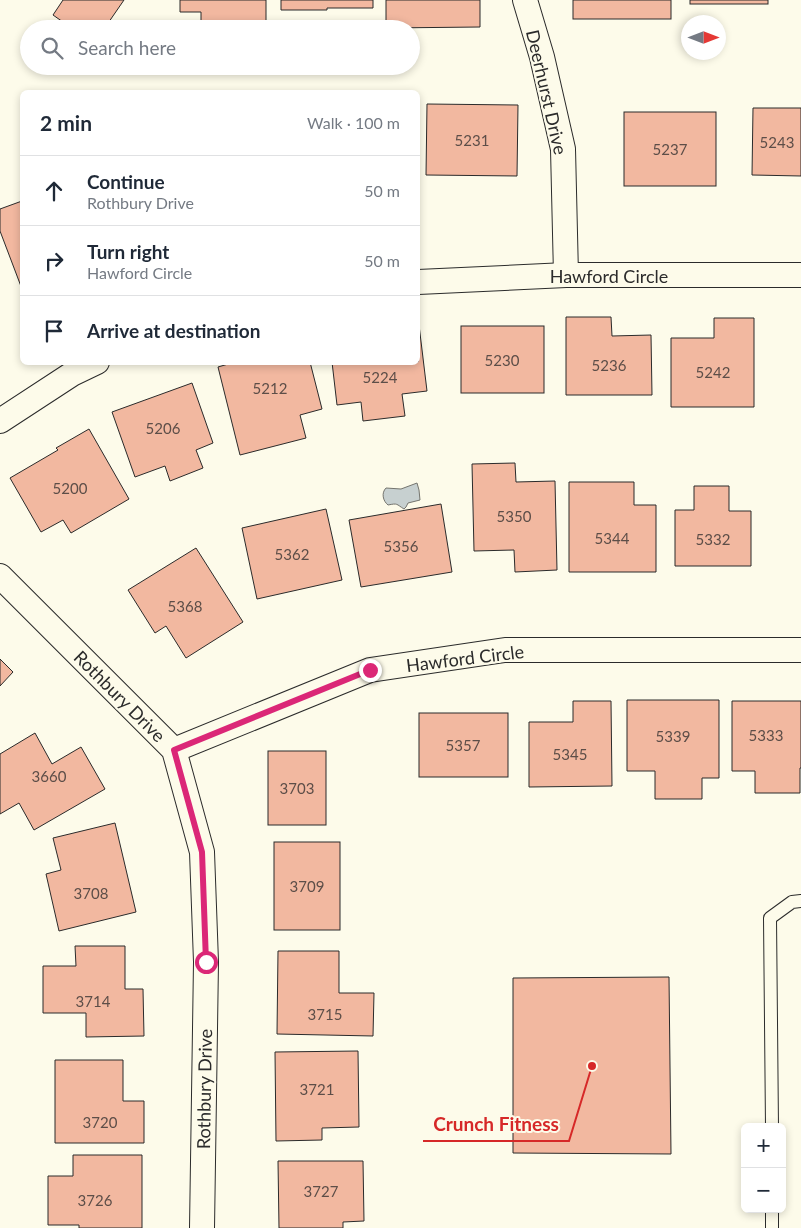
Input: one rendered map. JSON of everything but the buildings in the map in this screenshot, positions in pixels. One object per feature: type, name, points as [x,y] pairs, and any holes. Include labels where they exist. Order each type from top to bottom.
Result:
[{"type":"street","name":"Deerhurst Drive","points":[[525,0],[542,57],[563,149],[566,275]]},
{"type":"street","name":"Hawford Circle","points":[[420,282],[566,275],[801,275]]},
{"type":"street","points":[[0,421],[72,374],[91,365]]},
{"type":"street","name":"Rothbury Drive","points":[[0,576],[174,750],[202,852],[206,962],[202,1228]]},
{"type":"street","name":"Hawford Circle","points":[[174,750],[370,670],[505,650],[801,650]]},
{"type":"lane","points":[[772,1123],[770,918],[792,902],[801,901]]},
{"type":"lane","points":[[772,1213],[772,1228]]},
{"type":"shaded area","points":[[417,483],[420,500],[408,503],[404,509],[397,504],[388,505],[383,497],[386,488],[401,489]]},
{"type":"place","name":"Crunch Fitness","points":[[592,1066]]},
{"type":"route","points":[[206,962],[202,852],[174,750],[370,670]]}]
